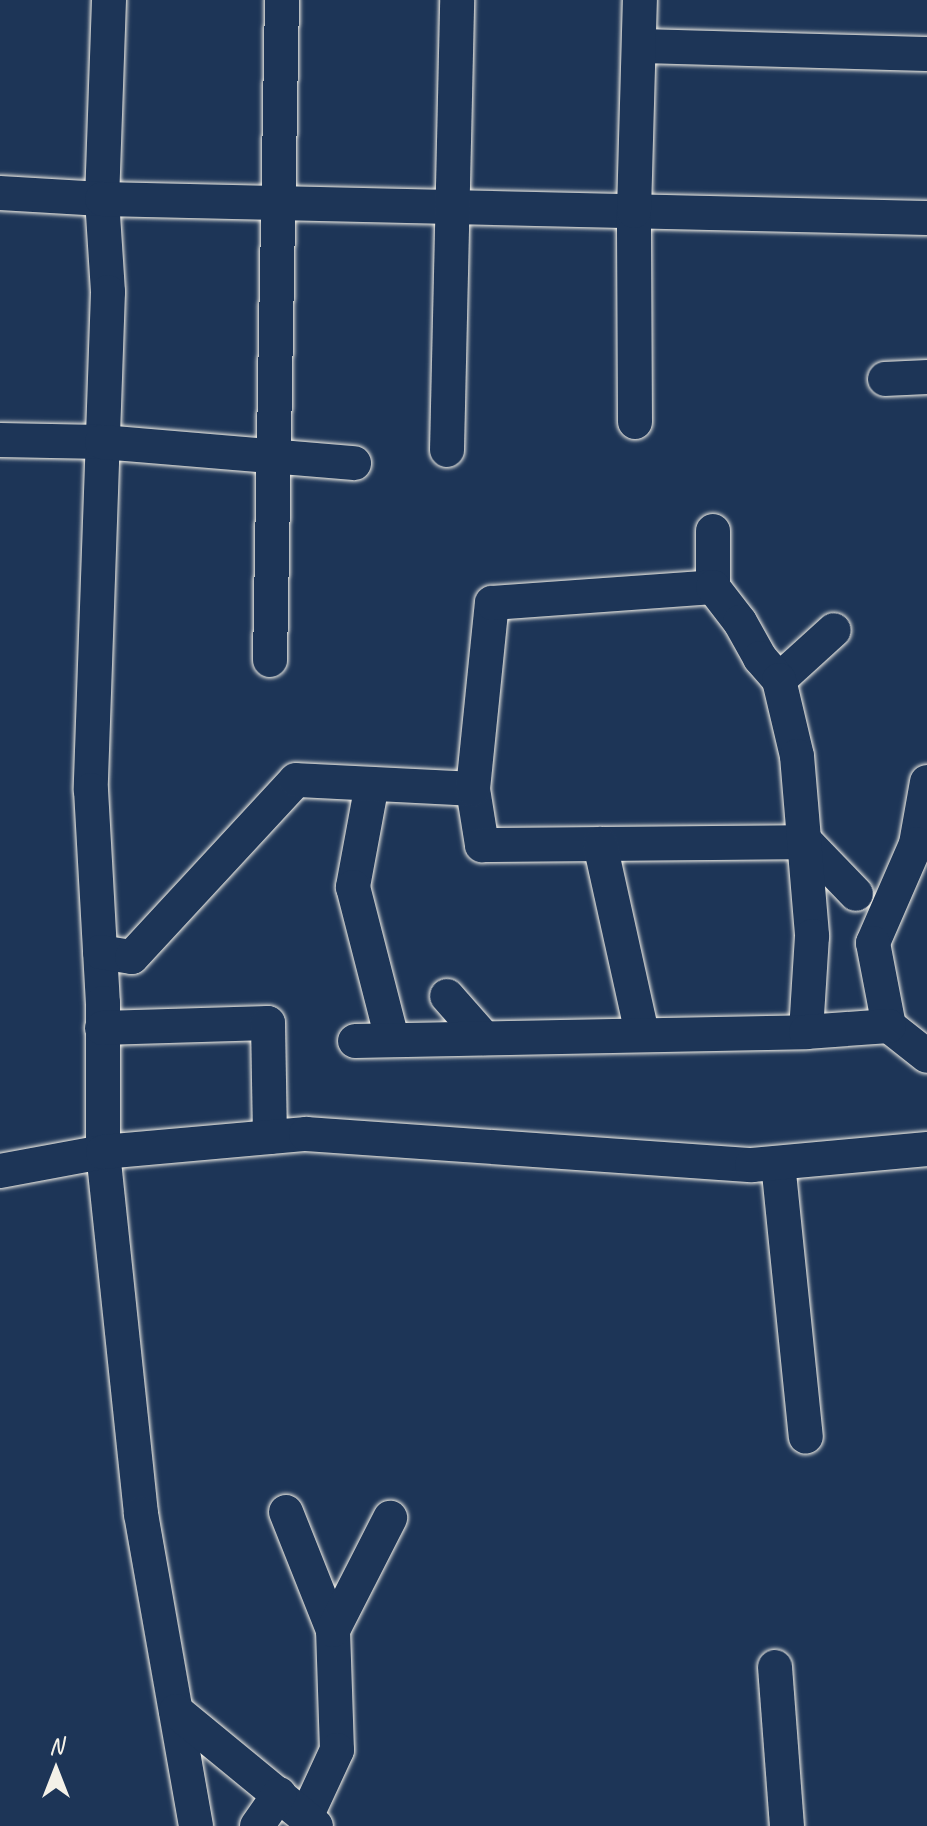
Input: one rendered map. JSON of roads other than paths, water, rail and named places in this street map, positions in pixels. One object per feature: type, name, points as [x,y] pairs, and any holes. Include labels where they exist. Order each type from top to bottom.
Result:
[{"type":"street","points":[[109,0],[102,199],[108,292],[91,790],[100,952],[103,1152],[141,1514],[196,1826]]},
{"type":"street","points":[[270,660],[282,0]]},
{"type":"street","points":[[447,450],[457,0]]},
{"type":"street","points":[[635,422],[634,211],[640,0]]},
{"type":"street","points":[[641,46],[927,54]]},
{"type":"street","points":[[0,193],[102,199],[927,218]]},
{"type":"street","points":[[885,379],[927,377]]},
{"type":"street","points":[[0,440],[102,442],[354,463]]},
{"type":"street","points":[[713,531],[713,587],[740,622],[760,658],[779,680],[797,756],[812,936],[806,1032]]},
{"type":"street","points":[[713,587],[492,603],[473,789],[482,845],[806,842],[856,894]]},
{"type":"street","points":[[779,680],[834,630]]},
{"type":"street","points":[[100,952],[132,957],[296,780],[473,789]]},
{"type":"street","points":[[927,782],[916,844],[873,943],[889,1026],[927,1056]]},
{"type":"street","points":[[372,784],[353,887],[392,1039]]},
{"type":"street","points":[[600,844],[642,1034]]},
{"type":"street","points":[[809,895],[895,893]]},
{"type":"street","points":[[447,996],[484,1038]]},
{"type":"street","points":[[102,1028],[268,1023],[270,1137]]},
{"type":"street","points":[[355,1041],[806,1032],[889,1026]]},
{"type":"street","points":[[0,1171],[103,1152],[306,1134],[752,1165],[927,1149]]},
{"type":"street","points":[[778,1163],[806,1437]]},
{"type":"street","points":[[176,1711],[311,1821],[337,1750],[333,1630],[286,1512]]},
{"type":"street","points":[[333,1630],[390,1518]]},
{"type":"street","points":[[775,1667],[787,1826]]},
{"type":"street","points":[[257,1826],[279,1794]]}]
